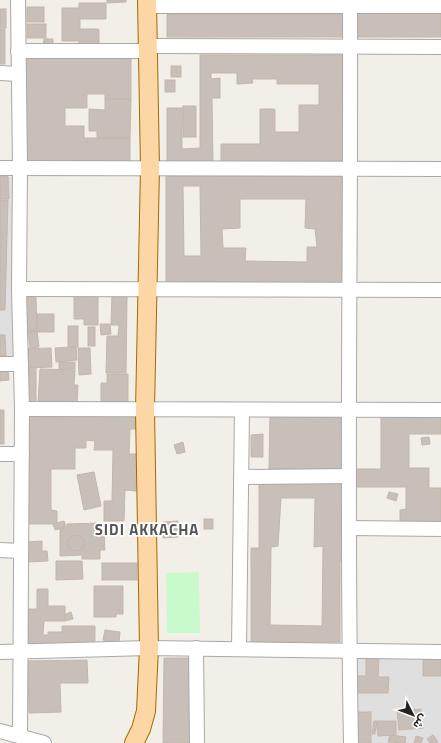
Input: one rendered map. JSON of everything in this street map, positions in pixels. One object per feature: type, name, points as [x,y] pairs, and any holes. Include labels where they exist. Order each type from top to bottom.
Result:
[{"type":"main road","points":[[134,743],[146,711],[149,648],[145,410],[150,168],[147,3]]},
{"type":"street","points":[[18,0],[22,409],[20,736]]},
{"type":"street","points":[[147,3],[400,3],[441,6]]},
{"type":"street","points":[[350,3],[350,290],[348,476],[351,743]]},
{"type":"street","points":[[18,51],[441,47]]},
{"type":"street","points":[[0,74],[18,74]]},
{"type":"street","points":[[0,168],[441,169]]},
{"type":"street","points":[[20,289],[441,290]]},
{"type":"street","points":[[0,364],[21,364]]},
{"type":"street","points":[[22,409],[441,410]]},
{"type":"street","points":[[239,649],[242,410]]},
{"type":"street","points":[[0,454],[22,454]]},
{"type":"street","points":[[241,478],[348,476]]},
{"type":"street","points":[[349,528],[441,529]]},
{"type":"street","points":[[0,550],[21,551]]},
{"type":"street","points":[[196,648],[197,743]]},
{"type":"street","points":[[0,652],[196,648],[441,652]]},
{"type":"street","points":[[0,731],[44,743]]},
{"type":"shaded area","points":[[0,177],[13,177],[13,356],[0,356]]},
{"type":"shaded area","points":[[357,658],[441,659],[441,743],[356,743]]},
{"type":"green space","points":[[199,572],[200,633],[167,633],[166,573]]},
{"type":"building","points":[[107,0],[126,0],[126,2],[107,3]]},
{"type":"building","points":[[79,3],[106,3],[106,19],[80,19],[80,29],[99,29],[99,47],[79,47],[79,41],[62,41],[62,8],[79,8]]},
{"type":"building","points":[[27,7],[44,7],[44,22],[27,22]]},
{"type":"building","points":[[0,9],[6,9],[6,28],[0,28]]},
{"type":"building","points":[[355,13],[441,13],[441,37],[355,37]]},
{"type":"building","points":[[167,14],[344,14],[344,37],[167,37]]},
{"type":"building","points":[[27,24],[46,24],[46,38],[27,38]]},
{"type":"building","points":[[0,29],[5,29],[5,64],[0,64]]},
{"type":"building","points":[[44,39],[53,39],[53,47],[43,46]]},
{"type":"building","points":[[25,55],[131,55],[131,99],[105,99],[105,94],[87,94],[87,108],[65,108],[65,126],[84,126],[84,138],[130,138],[130,161],[25,162]]},
{"type":"building","points":[[200,55],[343,55],[343,161],[221,162],[221,144],[260,144],[260,109],[275,109],[275,132],[299,132],[299,105],[319,105],[319,84],[277,84],[277,79],[252,79],[253,83],[237,84],[237,73],[211,73],[211,79],[220,78],[220,98],[212,98],[213,163],[167,163],[167,108],[184,108],[184,121],[182,121],[182,149],[200,148]]},
{"type":"building","points":[[171,66],[181,66],[181,77],[171,77]]},
{"type":"building","points":[[165,80],[175,80],[175,92],[165,92]]},
{"type":"building","points":[[105,99],[131,99],[130,138],[97,138],[97,131],[89,131],[89,109],[105,110]]},
{"type":"building","points":[[183,106],[196,106],[196,137],[183,137]]},
{"type":"building","points":[[0,176],[8,176],[9,199],[0,199]]},
{"type":"building","points":[[166,176],[343,176],[343,283],[166,283]],"holes":[[[183,186],[200,186],[201,256],[184,256]],[[240,199],[306,199],[305,228],[315,229],[317,247],[307,247],[307,262],[245,261],[246,248],[223,248],[222,229],[240,228]]]},
{"type":"building","points":[[0,200],[8,200],[5,310],[0,310]]},
{"type":"building","points":[[112,295],[127,296],[126,373],[106,373],[107,336],[118,336],[119,325],[111,325]]},
{"type":"building","points":[[20,296],[36,296],[37,331],[21,331]]},
{"type":"building","points":[[74,296],[98,296],[98,325],[84,325],[84,319],[74,319]]},
{"type":"building","points":[[37,314],[54,314],[54,332],[37,332]]},
{"type":"building","points":[[100,324],[110,324],[111,334],[101,335]]},
{"type":"building","points":[[68,326],[78,326],[78,347],[68,347]]},
{"type":"building","points":[[88,327],[95,327],[95,346],[88,346]]},
{"type":"building","points":[[37,331],[39,347],[30,348],[29,338],[19,339],[18,333]]},
{"type":"building","points":[[0,335],[5,335],[6,356],[0,356]]},
{"type":"building","points":[[76,347],[77,360],[56,362],[55,348]]},
{"type":"building","points":[[51,348],[52,367],[26,368],[18,349]]},
{"type":"building","points":[[78,348],[90,348],[91,374],[79,375]]},
{"type":"building","points":[[59,362],[75,362],[75,369],[59,369]]},
{"type":"building","points":[[19,367],[36,367],[36,402],[19,402]]},
{"type":"building","points":[[40,369],[75,370],[74,385],[78,385],[77,404],[38,402]]},
{"type":"building","points":[[8,370],[9,380],[0,381],[0,371]]},
{"type":"building","points":[[107,374],[128,374],[128,402],[101,402],[101,383],[107,383]]},
{"type":"building","points":[[0,410],[4,410],[4,444],[0,444]]},
{"type":"building","points":[[270,414],[344,416],[343,470],[269,469]]},
{"type":"building","points":[[28,415],[138,416],[137,429],[130,429],[129,454],[137,454],[136,491],[125,490],[124,521],[104,521],[104,501],[112,501],[113,450],[94,450],[95,441],[86,440],[86,448],[75,448],[75,469],[51,469],[51,510],[57,511],[57,524],[26,524]]},
{"type":"building","points":[[381,416],[441,416],[441,434],[409,434],[409,468],[429,468],[429,488],[441,488],[441,523],[400,523],[400,510],[406,509],[406,487],[355,487],[355,469],[381,469]]},
{"type":"building","points":[[263,434],[263,457],[251,457],[251,435]]},
{"type":"building","points":[[429,437],[430,444],[422,445],[421,438]]},
{"type":"building","points":[[183,442],[185,452],[177,454],[174,445]]},
{"type":"building","points":[[94,472],[101,506],[84,510],[77,475]]},
{"type":"building","points":[[259,483],[343,483],[342,561],[340,561],[340,642],[251,642],[251,548],[259,548]],"holes":[[[281,498],[315,498],[314,547],[323,546],[322,626],[270,625],[271,547],[278,546]]]},
{"type":"building","points":[[389,492],[398,494],[396,501],[387,498]]},
{"type":"building","points":[[204,519],[213,519],[213,529],[204,529]]},
{"type":"building","points":[[64,521],[66,527],[55,530],[53,524]]},
{"type":"building","points":[[178,521],[178,537],[163,538],[163,522]]},
{"type":"building","points":[[100,523],[100,533],[104,533],[105,550],[100,550],[100,559],[82,559],[82,555],[60,556],[60,529],[67,528],[67,524]]},
{"type":"building","points":[[76,535],[82,537],[84,543],[82,549],[76,551],[70,549],[68,543],[70,537]]},
{"type":"building","points":[[42,541],[42,551],[47,551],[48,561],[28,562],[27,542]]},
{"type":"building","points":[[56,561],[82,561],[83,579],[56,580]]},
{"type":"building","points":[[102,563],[137,563],[137,580],[102,580]]},
{"type":"building","points":[[94,586],[123,586],[123,614],[116,614],[116,617],[94,617]]},
{"type":"building","points":[[37,589],[48,589],[48,606],[65,606],[65,621],[44,621],[43,635],[48,635],[48,632],[62,632],[62,626],[95,626],[95,644],[28,644],[28,609],[37,609]]},
{"type":"building","points":[[71,612],[73,619],[65,621],[64,615]]},
{"type":"building","points":[[105,630],[120,632],[119,643],[103,640]]},
{"type":"building","points":[[441,655],[441,676],[423,676],[423,656]]},
{"type":"building","points":[[366,656],[379,656],[378,677],[389,677],[388,693],[352,693],[352,676],[366,676]]},
{"type":"building","points":[[164,658],[192,658],[192,743],[163,743]]},
{"type":"building","points":[[87,660],[88,683],[60,683],[61,712],[29,713],[28,661]]},
{"type":"building","points":[[421,709],[423,728],[399,730],[397,711]]},
{"type":"building","points":[[352,712],[371,712],[371,743],[352,743]]},
{"type":"building","points":[[374,721],[377,721],[375,734],[372,734]]},
{"type":"building","points":[[377,721],[396,721],[396,735],[378,736]]},
{"type":"building","points":[[390,735],[406,737],[405,743],[388,742]]},
{"type":"building","points":[[433,735],[438,742],[430,743],[427,739]]},
{"type":"building","points":[[416,736],[423,738],[421,743],[414,743]]},
{"type":"district","name":"SIDI AKKACHA","points":[[147,529]]}]
